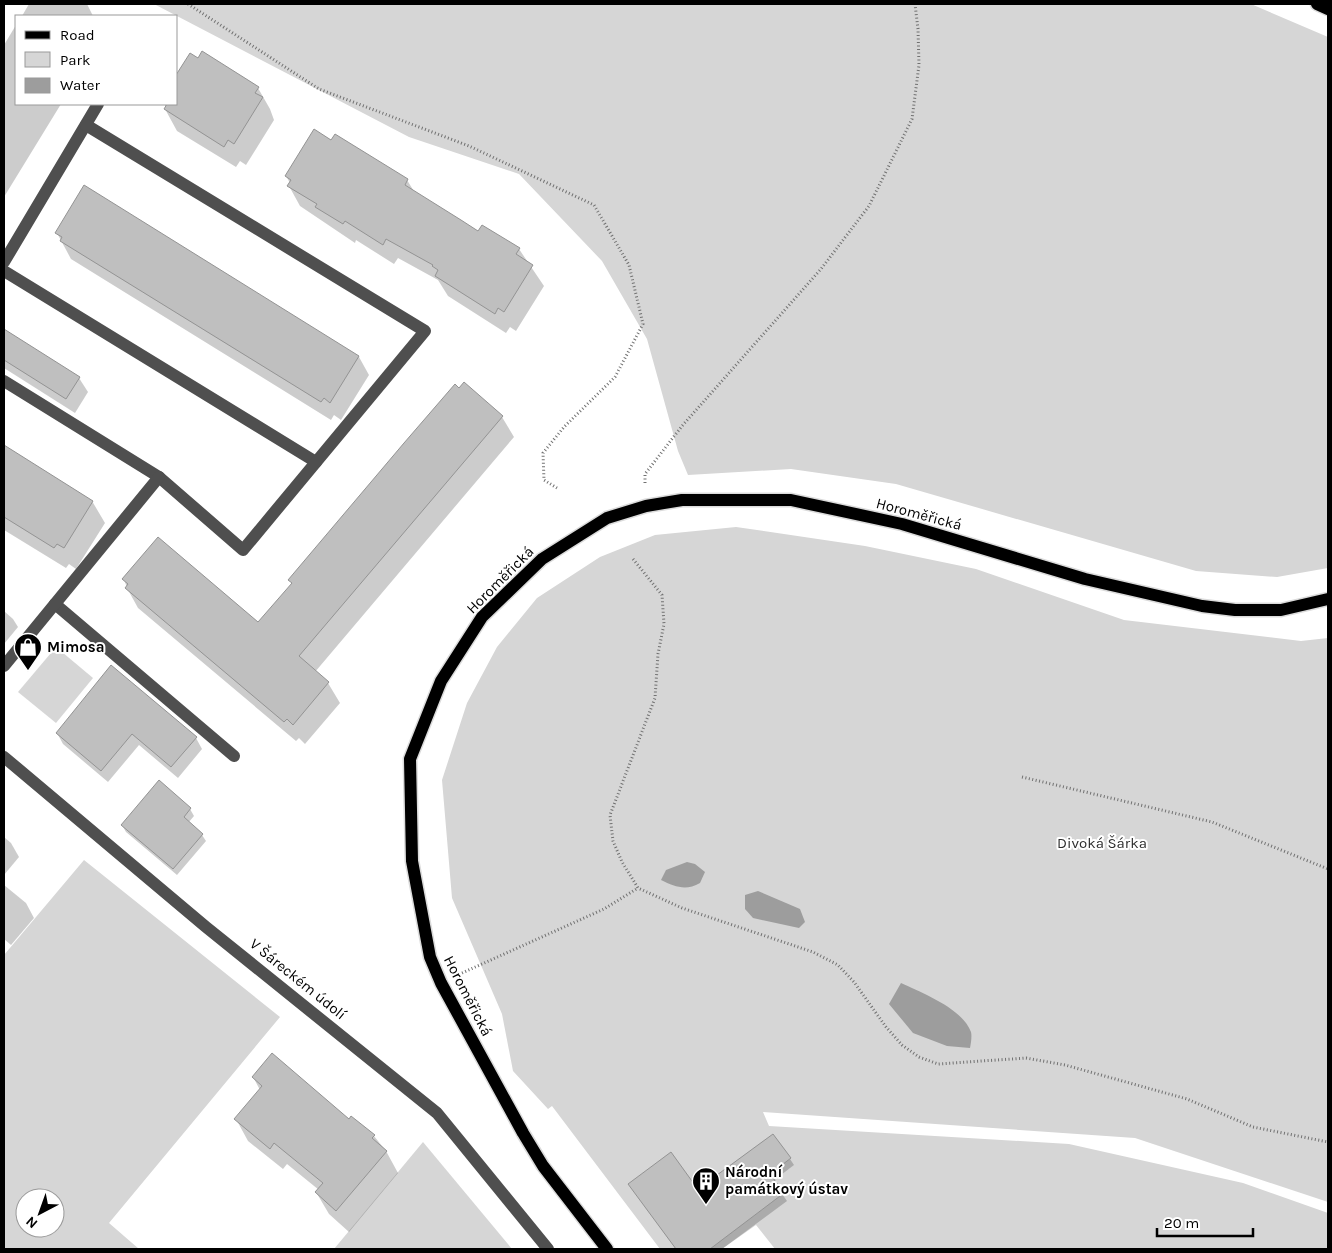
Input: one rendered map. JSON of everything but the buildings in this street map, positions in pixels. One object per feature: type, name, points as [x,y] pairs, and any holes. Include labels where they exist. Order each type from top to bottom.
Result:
[{"type":"main road","points":[[1317,4],[1328,9]]},
{"type":"main road","name":"Horoměřická","points":[[607,1249],[543,1166],[441,982],[430,957],[412,861],[410,759],[441,681],[482,617],[542,559],[607,518],[646,506],[682,500],[791,500],[902,524],[1085,579],[1202,606],[1235,610],[1281,610],[1328,599]]},
{"type":"street","points":[[4,262],[97,105]]},
{"type":"street","points":[[4,380],[159,477],[243,550],[425,332],[86,125]]},
{"type":"street","points":[[4,271],[316,462]]},
{"type":"street","points":[[4,666],[159,477]]},
{"type":"street","points":[[55,604],[234,756]]},
{"type":"street","name":"V Šáreckém údolí","points":[[4,758],[206,927],[437,1113],[548,1249]]},
{"type":"path","points":[[188,4],[319,89],[468,146],[594,205],[630,265],[643,324],[615,377],[564,427],[543,453],[544,480],[558,488]]},
{"type":"path","points":[[646,506],[644,474],[682,426],[821,269],[873,198],[912,119],[919,65],[915,4]]},
{"type":"path","points":[[633,560],[662,595],[664,624],[658,654],[655,698],[610,815],[613,841],[622,862],[638,888],[682,908],[813,952],[838,965],[854,982],[886,1027],[902,1045],[920,1057],[938,1064],[1026,1058],[1065,1065],[1187,1100],[1253,1127],[1328,1142]]},
{"type":"path","points":[[1022,777],[1212,822],[1328,869]]},
{"type":"path","points":[[441,982],[604,910],[638,888]]},
{"type":"green space","points":[[154,4],[1251,4],[1328,37],[1328,568],[1277,577],[1196,571],[896,484],[791,469],[688,475],[678,451],[647,339],[602,261],[519,174],[409,137]]},
{"type":"green space","name":"Divoká Šárka","points":[[736,527],[865,546],[976,569],[1124,620],[1301,641],[1328,638],[1328,1202],[1135,1138],[763,1112],[769,1126],[1069,1144],[1243,1183],[1328,1213],[1328,1249],[775,1249],[756,1225],[722,1249],[660,1249],[552,1106],[548,1109],[513,1071],[502,1014],[452,898],[442,780],[467,703],[497,647],[537,598],[600,557],[655,535]]},
{"type":"green space","points":[[56,647],[93,678],[56,723],[18,692]]},
{"type":"green space","points":[[84,860],[280,1017],[109,1223],[139,1249],[4,1249],[4,955]]},
{"type":"green space","points":[[423,1142],[512,1249],[334,1249]]},
{"type":"water","points":[[687,862],[695,864],[705,872],[700,883],[690,887],[680,887],[661,880],[666,870]]},
{"type":"water","points":[[758,891],[800,909],[805,922],[799,928],[753,918],[745,909],[745,895]]},
{"type":"water","points":[[901,983],[941,1002],[959,1016],[971,1032],[970,1048],[947,1046],[913,1033],[889,1004]]},
{"type":"place","name":"Mimosa","points":[[28,671]]},
{"type":"place","name":"Národní památkový ústav","points":[[706,1205]]}]
